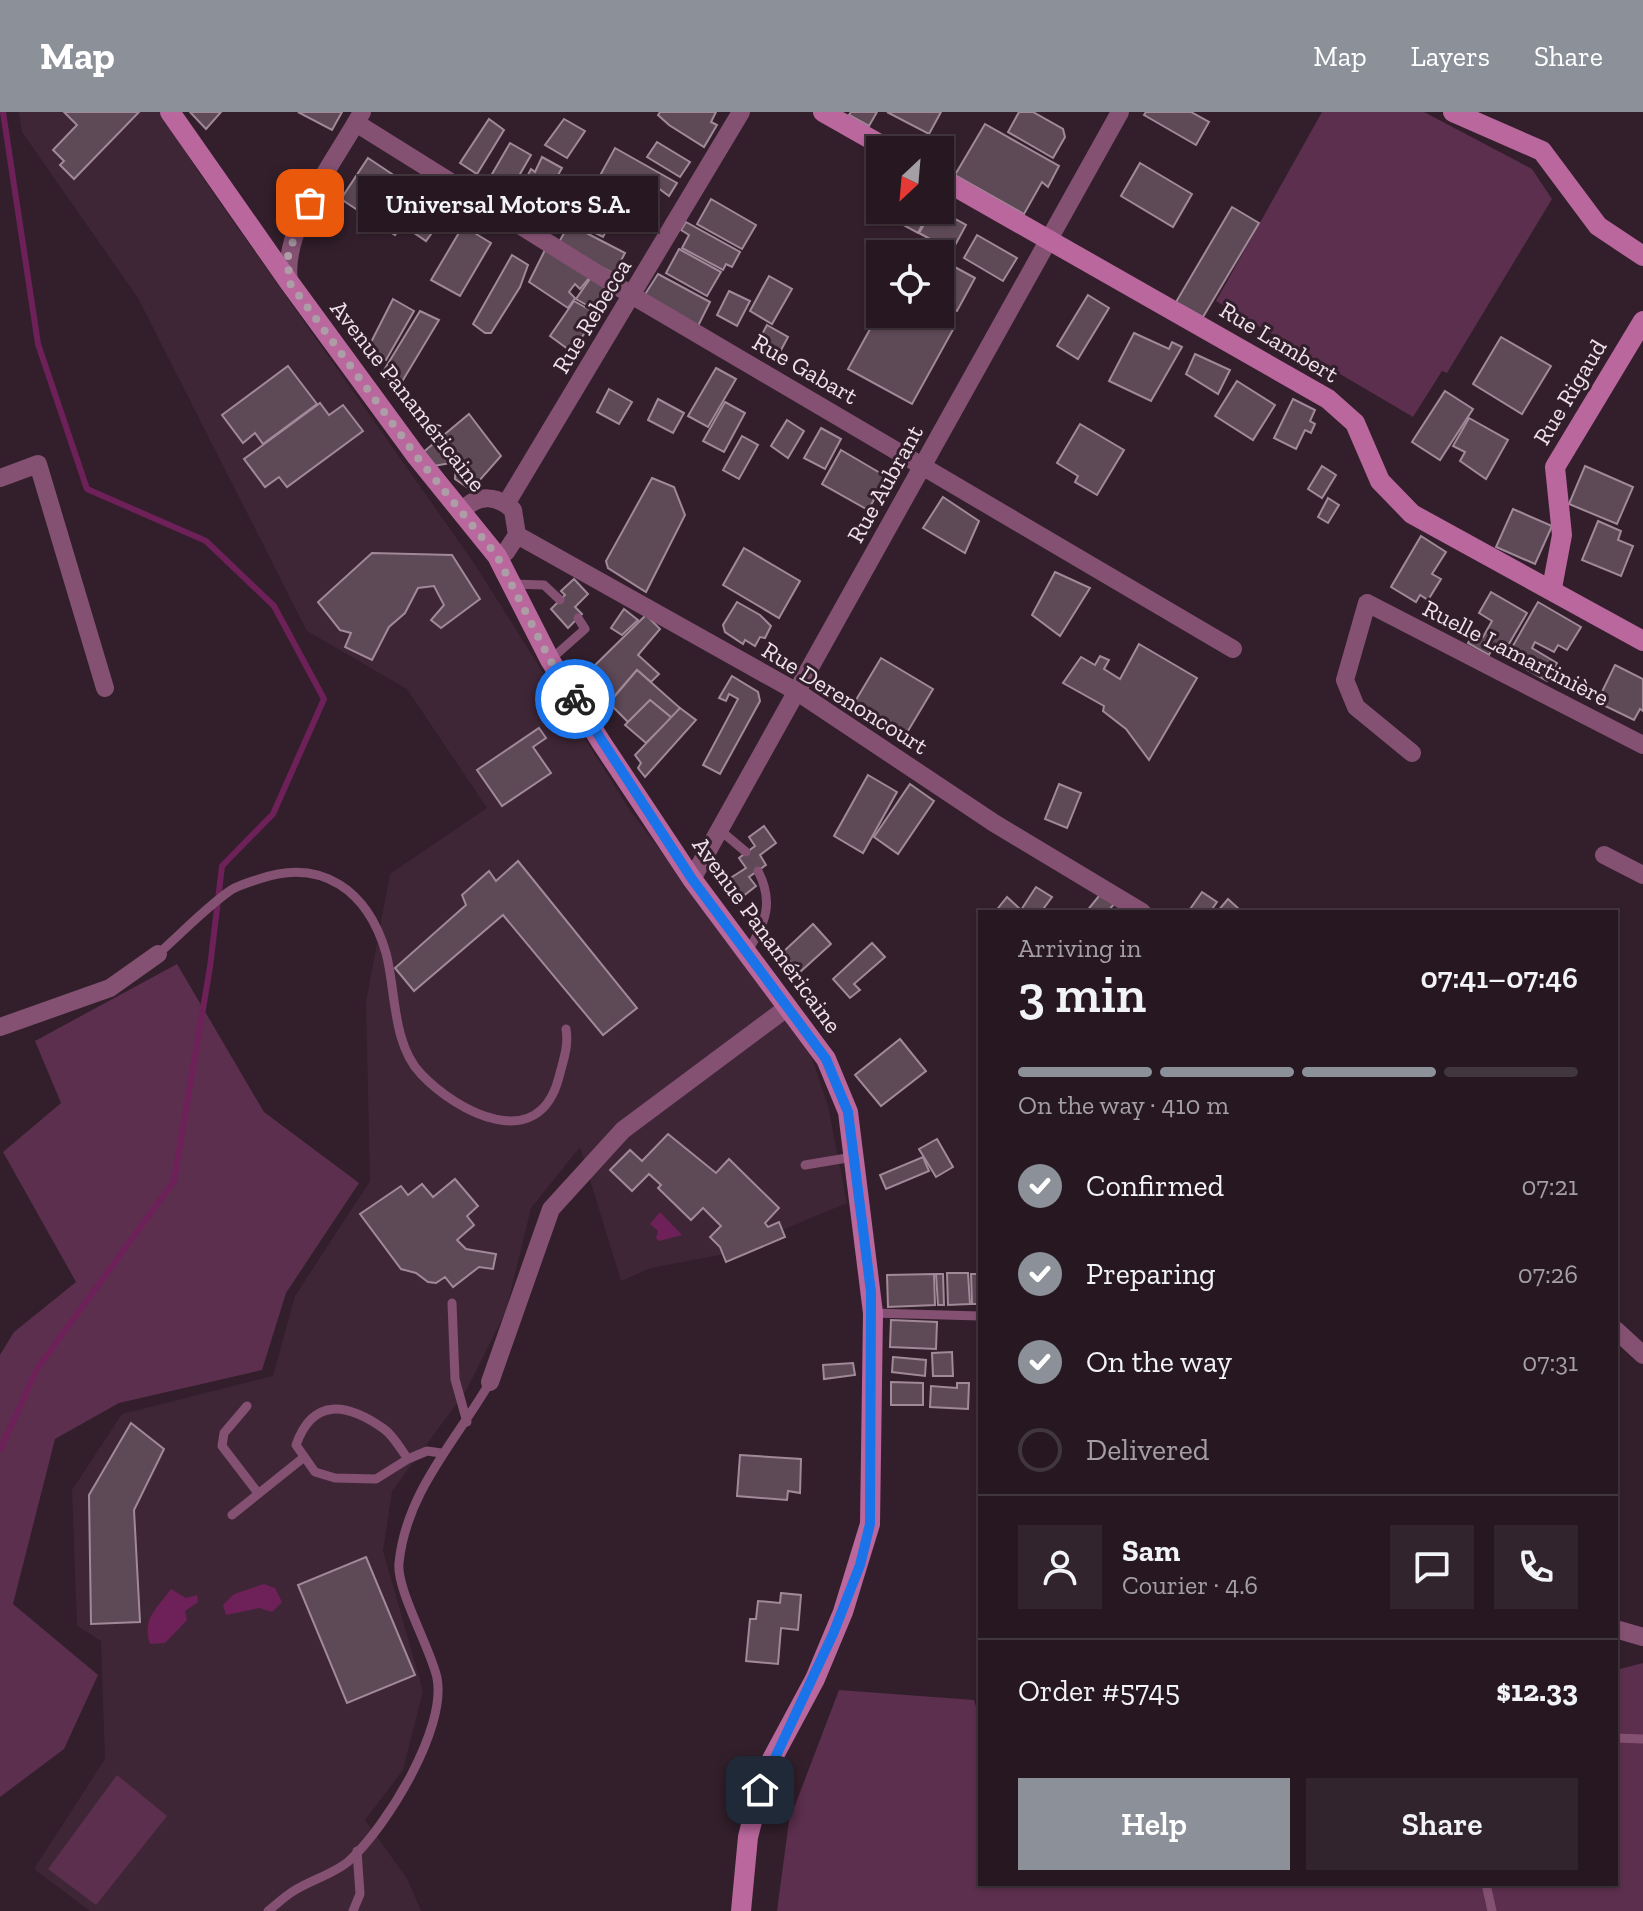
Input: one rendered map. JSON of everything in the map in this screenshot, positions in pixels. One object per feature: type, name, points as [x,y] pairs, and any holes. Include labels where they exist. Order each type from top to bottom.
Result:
[{"type":"main road","name":"Avenue Panaméricaine","points":[[170,112],[417,457],[463,510],[497,556],[550,660],[692,879],[788,1007],[835,1077],[848,1112],[873,1313],[867,1539],[815,1679],[771,1761],[760,1790],[746,1850],[741,1911]]},
{"type":"main road","points":[[823,112],[866,136]]},
{"type":"main road","points":[[1453,112],[1542,151],[1598,226],[1643,256]]},
{"type":"main road","name":"Rue Lambert","points":[[954,186],[1328,399],[1355,423],[1380,481],[1412,514],[1552,588],[1643,641]]},
{"type":"main road","name":"Rue Rigaud","points":[[1552,588],[1562,535],[1555,467],[1643,321]]},
{"type":"street","name":"Rue Rebecca","points":[[506,504],[741,112]]},
{"type":"street","name":"Rue Aubrant","points":[[692,879],[799,693],[922,465],[1120,112]]},
{"type":"street","points":[[289,282],[288,253],[295,230],[359,117]]},
{"type":"street","name":"Rue Gabart","points":[[359,117],[633,296],[1233,649]]},
{"type":"street","points":[[0,478],[38,464],[105,688]]},
{"type":"street","points":[[463,510],[480,499],[494,498],[506,504],[517,518],[517,535],[513,545],[497,556]]},
{"type":"street","name":"Rue Derenoncourt","points":[[517,535],[799,693],[994,823],[1139,910]]},
{"type":"street","name":"Ruelle Lamartinière","points":[[1412,753],[1356,707],[1345,680],[1367,603],[1643,745]]},
{"type":"street","points":[[1604,855],[1643,875]]},
{"type":"street","points":[[0,1027],[110,988],[158,954]]},
{"type":"street","points":[[490,1382],[551,1209],[623,1130],[699,1070],[788,1007]]},
{"type":"street","points":[[1618,1332],[1643,1355]]},
{"type":"street","points":[[1619,1630],[1643,1637]]},
{"type":"lane","points":[[512,584],[544,585],[560,600]]},
{"type":"lane","points":[[550,660],[585,629],[578,618]]},
{"type":"lane","points":[[721,831],[746,852]]},
{"type":"lane","points":[[158,954],[232,889],[285,870],[317,873],[351,890],[376,928],[386,953],[402,1038],[419,1072],[463,1108],[496,1122],[517,1121],[535,1114],[555,1092],[566,1050],[566,1029]]},
{"type":"lane","points":[[747,952],[762,926],[767,906],[768,890],[758,871]]},
{"type":"lane","points":[[805,1165],[855,1156]]},
{"type":"lane","points":[[452,1303],[455,1379],[467,1422]]},
{"type":"lane","points":[[873,1313],[978,1316]]},
{"type":"lane","points":[[268,1911],[292,1892],[349,1861],[387,1814],[418,1760],[436,1714],[437,1680],[398,1567],[409,1515],[441,1453],[467,1422],[490,1382]]},
{"type":"lane","points":[[247,1406],[224,1433],[222,1446],[258,1493]]},
{"type":"lane","points":[[408,1459],[386,1430],[338,1407],[315,1412],[302,1428],[296,1445],[315,1472],[335,1478],[376,1479],[427,1451],[441,1453]]},
{"type":"lane","points":[[232,1515],[303,1458]]},
{"type":"lane","points":[[1618,1738],[1643,1739]]},
{"type":"lane","points":[[353,1911],[360,1894],[357,1851]]},
{"type":"lane","points":[[1486,1886],[1492,1911]]},
{"type":"shaded area","points":[[19,112],[161,112],[197,170],[474,563],[629,809],[721,930],[800,1023],[828,1106],[847,1203],[725,1254],[651,1268],[621,1281],[580,1147],[531,1208],[506,1311],[466,1391],[392,1491],[383,1551],[423,1691],[403,1770],[365,1820],[408,1880],[421,1911],[90,1911],[34,1869],[105,1759],[101,1641],[77,1626],[72,1490],[122,1414],[273,1376],[295,1296],[370,1181],[366,1002],[390,874],[487,808],[407,689],[307,631],[138,298],[22,132]]},
{"type":"shaded area","points":[[1322,112],[1424,112],[1532,169],[1552,199],[1447,373],[1442,371],[1413,417],[1216,301]]},
{"type":"shaded area","points":[[177,964],[264,1112],[359,1183],[286,1293],[262,1370],[119,1403],[55,1439],[13,1604],[98,1675],[64,1749],[0,1797],[0,1355],[14,1332],[76,1282],[3,1152],[61,1103],[35,1041]]},
{"type":"shaded area","points":[[660,1212],[682,1235],[659,1241],[656,1238],[658,1231],[650,1224]]},
{"type":"shaded area","points":[[264,1584],[275,1588],[282,1602],[272,1612],[259,1608],[226,1615],[223,1605],[234,1594]]},
{"type":"shaded area","points":[[171,1589],[186,1598],[197,1595],[198,1602],[185,1611],[187,1620],[165,1643],[150,1644],[149,1621]]},
{"type":"shaded area","points":[[1643,1663],[1643,1911],[777,1911],[789,1821],[839,1690],[974,1700],[978,1713],[978,1886],[1618,1886],[1618,1669]]},
{"type":"shaded area","points":[[117,1775],[167,1816],[96,1905],[48,1869]]},
{"type":"building","points":[[64,112],[139,112],[74,179],[60,165],[64,161],[53,150],[77,125]]},
{"type":"building","points":[[190,112],[221,112],[206,129]]},
{"type":"building","points":[[298,112],[342,112],[332,130]]},
{"type":"building","points":[[660,112],[716,112],[711,122],[717,125],[704,147],[669,125],[658,115]]},
{"type":"building","points":[[851,112],[877,112],[869,126],[849,115]]},
{"type":"building","points":[[887,112],[941,112],[929,134]]},
{"type":"building","points":[[1019,112],[1033,112],[1063,129],[1065,137],[1053,158],[1008,132]]},
{"type":"building","points":[[1146,112],[1191,112],[1209,122],[1196,145],[1144,115]]},
{"type":"building","points":[[489,119],[504,130],[477,174],[460,163]]},
{"type":"building","points":[[564,119],[585,131],[567,158],[545,145]]},
{"type":"building","points":[[985,124],[1059,166],[1048,187],[1042,182],[1024,214],[955,175]]},
{"type":"building","points":[[657,142],[690,162],[680,177],[647,157]]},
{"type":"building","points":[[510,143],[531,155],[505,200],[484,188]]},
{"type":"building","points":[[615,148],[677,183],[669,196],[654,185],[646,197],[641,195],[634,212],[591,192]]},
{"type":"building","points":[[542,157],[562,168],[533,220],[512,206],[531,169],[535,172]]},
{"type":"building","points":[[368,158],[422,194],[395,235],[341,199]]},
{"type":"building","points":[[1140,163],[1192,194],[1173,227],[1121,196]]},
{"type":"building","points":[[557,183],[574,193],[553,231],[537,222]]},
{"type":"building","points":[[584,195],[616,212],[603,237],[571,221]]},
{"type":"building","points":[[711,199],[756,225],[742,249],[697,224]]},
{"type":"building","points":[[422,200],[444,216],[426,241],[404,226]]},
{"type":"building","points":[[1232,207],[1259,223],[1203,317],[1176,302]]},
{"type":"building","points":[[954,218],[966,225],[954,247],[954,240],[932,240],[919,233],[924,224],[954,224]]},
{"type":"building","points":[[686,222],[740,252],[732,267],[726,264],[723,270],[682,248],[689,235],[681,230]]},
{"type":"building","points":[[569,224],[625,253],[614,274],[558,244]]},
{"type":"building","points":[[902,224],[923,224],[918,233]]},
{"type":"building","points":[[463,226],[491,243],[460,296],[431,280]]},
{"type":"building","points":[[977,235],[1017,258],[1003,281],[964,258]]},
{"type":"building","points":[[547,246],[591,276],[580,289],[575,284],[569,292],[575,298],[568,308],[529,282]]},
{"type":"building","points":[[679,249],[721,272],[707,296],[666,273]]},
{"type":"building","points":[[512,255],[528,265],[520,287],[491,333],[485,333],[473,324]]},
{"type":"building","points":[[954,267],[975,278],[957,311],[954,309]]},
{"type":"building","points":[[658,274],[710,302],[698,326],[642,299]]},
{"type":"building","points":[[592,276],[610,286],[612,295],[599,312],[576,299]]},
{"type":"building","points":[[769,276],[792,289],[772,324],[750,311]]},
{"type":"building","points":[[729,291],[750,301],[737,326],[717,315]]},
{"type":"building","points":[[1088,295],[1109,308],[1078,359],[1057,346]]},
{"type":"building","points":[[393,299],[414,311],[386,360],[367,350]]},
{"type":"building","points":[[574,301],[597,314],[572,352],[550,336]]},
{"type":"building","points":[[420,311],[439,320],[400,385],[381,375]]},
{"type":"building","points":[[767,325],[788,337],[780,352],[759,340]]},
{"type":"building","points":[[871,328],[954,328],[912,404],[848,369]]},
{"type":"building","points":[[1134,333],[1169,349],[1172,342],[1182,347],[1151,401],[1109,381]]},
{"type":"building","points":[[1501,337],[1551,366],[1522,414],[1473,384]]},
{"type":"building","points":[[1195,354],[1230,370],[1218,394],[1186,374]]},
{"type":"building","points":[[288,366],[317,404],[263,444],[255,433],[243,443],[222,415]]},
{"type":"building","points":[[716,368],[736,379],[708,427],[688,416]]},
{"type":"building","points":[[1237,381],[1275,405],[1253,440],[1215,416]]},
{"type":"building","points":[[609,389],[632,402],[619,424],[597,412]]},
{"type":"building","points":[[1445,391],[1473,409],[1440,460],[1412,442]]},
{"type":"building","points":[[658,399],[684,413],[673,433],[648,420]]},
{"type":"building","points":[[1293,399],[1315,410],[1310,421],[1315,424],[1311,433],[1305,430],[1296,449],[1274,438]]},
{"type":"building","points":[[725,402],[745,413],[724,452],[703,441]]},
{"type":"building","points":[[320,403],[329,415],[343,405],[363,431],[287,487],[279,477],[265,487],[244,459]]},
{"type":"building","points":[[469,414],[501,456],[471,490],[455,479],[456,462],[434,466],[421,454]]},
{"type":"building","points":[[1469,418],[1508,440],[1486,479],[1460,461],[1465,452],[1453,446]]},
{"type":"building","points":[[787,420],[804,431],[788,458],[771,446]]},
{"type":"building","points":[[1080,424],[1124,450],[1097,495],[1075,482],[1078,476],[1057,463]]},
{"type":"building","points":[[821,428],[841,439],[825,469],[804,458]]},
{"type":"building","points":[[742,436],[758,445],[739,479],[723,470]]},
{"type":"building","points":[[841,450],[887,477],[868,510],[822,484]]},
{"type":"building","points":[[1322,466],[1336,475],[1322,498],[1308,489]]},
{"type":"building","points":[[1585,466],[1633,487],[1617,524],[1569,504]]},
{"type":"building","points":[[652,478],[674,487],[685,515],[646,592],[608,568],[606,561]]},
{"type":"building","points":[[943,497],[979,521],[965,553],[923,528]]},
{"type":"building","points":[[1328,498],[1339,505],[1328,523],[1318,517]]},
{"type":"building","points":[[1513,509],[1552,526],[1535,564],[1496,547]]},
{"type":"building","points":[[1598,521],[1621,531],[1618,540],[1633,546],[1621,576],[1582,560]]},
{"type":"building","points":[[1421,536],[1446,552],[1432,574],[1441,579],[1428,600],[1420,595],[1416,602],[1391,587]]},
{"type":"building","points":[[744,548],[800,581],[779,618],[723,585]]},
{"type":"building","points":[[372,553],[452,555],[480,599],[441,628],[431,620],[444,605],[434,586],[418,588],[405,613],[389,627],[372,660],[345,647],[351,633],[340,630],[318,602]]},
{"type":"building","points":[[1055,572],[1090,588],[1060,636],[1032,615]]},
{"type":"building","points":[[574,579],[588,594],[575,607],[582,614],[568,628],[551,609],[565,595],[561,591]]},
{"type":"building","points":[[1491,592],[1527,613],[1503,654],[1493,648],[1489,655],[1468,643],[1474,632],[1483,637],[1492,621],[1479,613]]},
{"type":"building","points":[[737,602],[760,615],[771,626],[765,638],[760,637],[755,646],[745,640],[743,644],[725,632],[723,625]]},
{"type":"building","points":[[1538,602],[1581,627],[1567,650],[1558,645],[1554,652],[1535,642],[1532,648],[1557,663],[1547,681],[1506,658]]},
{"type":"building","points":[[624,609],[638,620],[622,635],[611,628]]},
{"type":"building","points":[[646,615],[660,629],[638,655],[659,674],[651,682],[637,670],[611,700],[590,681],[588,672]]},
{"type":"building","points":[[1139,644],[1197,678],[1149,760],[1126,729],[1103,711],[1104,706],[1063,683],[1081,657],[1095,665],[1100,656],[1109,660],[1104,669],[1120,679]]},
{"type":"building","points":[[881,658],[933,689],[905,736],[853,705]]},
{"type":"building","points":[[1615,665],[1643,679],[1643,711],[1640,709],[1634,720],[1597,702]]},
{"type":"building","points":[[637,670],[680,708],[672,718],[650,700],[628,722],[609,703]]},
{"type":"building","points":[[732,676],[758,692],[760,701],[720,774],[703,765],[738,699],[729,694],[726,701],[719,698]]},
{"type":"building","points":[[650,700],[672,718],[646,743],[625,725]]},
{"type":"building","points":[[680,708],[696,720],[645,777],[638,768],[641,763],[635,755]]},
{"type":"building","points":[[539,728],[546,738],[533,747],[551,773],[502,806],[477,770]]},
{"type":"building","points":[[868,775],[897,792],[863,853],[834,836]]},
{"type":"building","points":[[910,784],[934,801],[898,854],[874,837]]},
{"type":"building","points":[[1059,784],[1081,793],[1067,828],[1045,819]]},
{"type":"building","points":[[764,826],[776,843],[760,855],[766,865],[749,877],[756,886],[742,897],[729,879],[746,868],[739,858],[755,846],[749,837]]},
{"type":"building","points":[[518,861],[637,1008],[603,1035],[503,915],[414,991],[395,968],[466,905],[462,895],[489,871],[496,881]]},
{"type":"building","points":[[1036,887],[1052,897],[1042,910],[1021,910]]},
{"type":"building","points":[[1103,891],[1116,902],[1109,910],[1088,910]]},
{"type":"building","points":[[1202,892],[1217,902],[1211,910],[1189,910]]},
{"type":"building","points":[[1007,897],[1021,910],[997,910]]},
{"type":"building","points":[[1228,899],[1240,910],[1219,910]]},
{"type":"building","points":[[813,924],[831,944],[800,972],[782,953]]},
{"type":"building","points":[[872,943],[885,957],[854,984],[860,990],[850,998],[833,979]]},
{"type":"building","points":[[900,1039],[926,1071],[881,1106],[855,1075]]},
{"type":"building","points":[[668,1134],[716,1173],[729,1159],[779,1208],[765,1223],[768,1227],[779,1222],[785,1237],[726,1262],[720,1247],[710,1237],[721,1226],[703,1208],[691,1220],[658,1188],[661,1185],[649,1174],[632,1191],[610,1170],[630,1150],[642,1161]]},
{"type":"building","points":[[937,1139],[953,1167],[936,1177],[919,1149]]},
{"type":"building","points":[[923,1157],[929,1171],[886,1189],[880,1175]]},
{"type":"building","points":[[455,1179],[478,1206],[467,1216],[474,1225],[457,1240],[466,1249],[496,1254],[493,1269],[479,1267],[453,1287],[445,1277],[436,1283],[428,1282],[416,1273],[401,1269],[360,1214],[401,1186],[408,1195],[422,1184],[433,1197]]},
{"type":"building","points":[[947,1273],[968,1273],[970,1304],[948,1305]]},
{"type":"building","points":[[934,1274],[935,1305],[888,1307],[887,1275]]},
{"type":"building","points":[[936,1274],[943,1274],[944,1305],[938,1305]]},
{"type":"building","points":[[971,1274],[978,1274],[978,1304],[972,1304]]},
{"type":"building","points":[[891,1320],[937,1322],[936,1349],[890,1347]]},
{"type":"building","points":[[952,1352],[953,1376],[933,1376],[932,1353]]},
{"type":"building","points":[[893,1357],[926,1360],[925,1376],[892,1372]]},
{"type":"building","points":[[853,1363],[855,1375],[824,1379],[823,1365]]},
{"type":"building","points":[[891,1382],[923,1383],[923,1405],[891,1405]]},
{"type":"building","points":[[957,1383],[969,1383],[968,1409],[930,1407],[931,1386],[957,1388]]},
{"type":"building","points":[[131,1423],[164,1449],[134,1510],[140,1622],[91,1624],[89,1495]]},
{"type":"building","points":[[740,1455],[801,1459],[800,1493],[788,1491],[787,1500],[737,1496]]},
{"type":"building","points":[[366,1557],[415,1675],[347,1703],[298,1585]]},
{"type":"building","points":[[781,1593],[801,1595],[798,1630],[781,1628],[778,1664],[746,1661],[750,1619],[756,1619],[758,1601],[780,1603]]},
{"type":"waterway","points":[[0,1450],[37,1369],[174,1181],[210,967],[222,866],[273,814],[324,699],[274,606],[206,541],[87,489],[38,344],[3,112]]},
{"type":"way so far","points":[[310,203],[295,230],[288,253],[289,282],[417,457],[463,510],[497,556],[550,660],[575,699]]},
{"type":"place","name":"Universal Motors S.A.","points":[[310,203]]},
{"type":"route","points":[[575,699],[692,879],[826,1059],[840,1089],[852,1131],[873,1313],[870,1524],[860,1565],[815,1679],[771,1761],[760,1790]]}]
